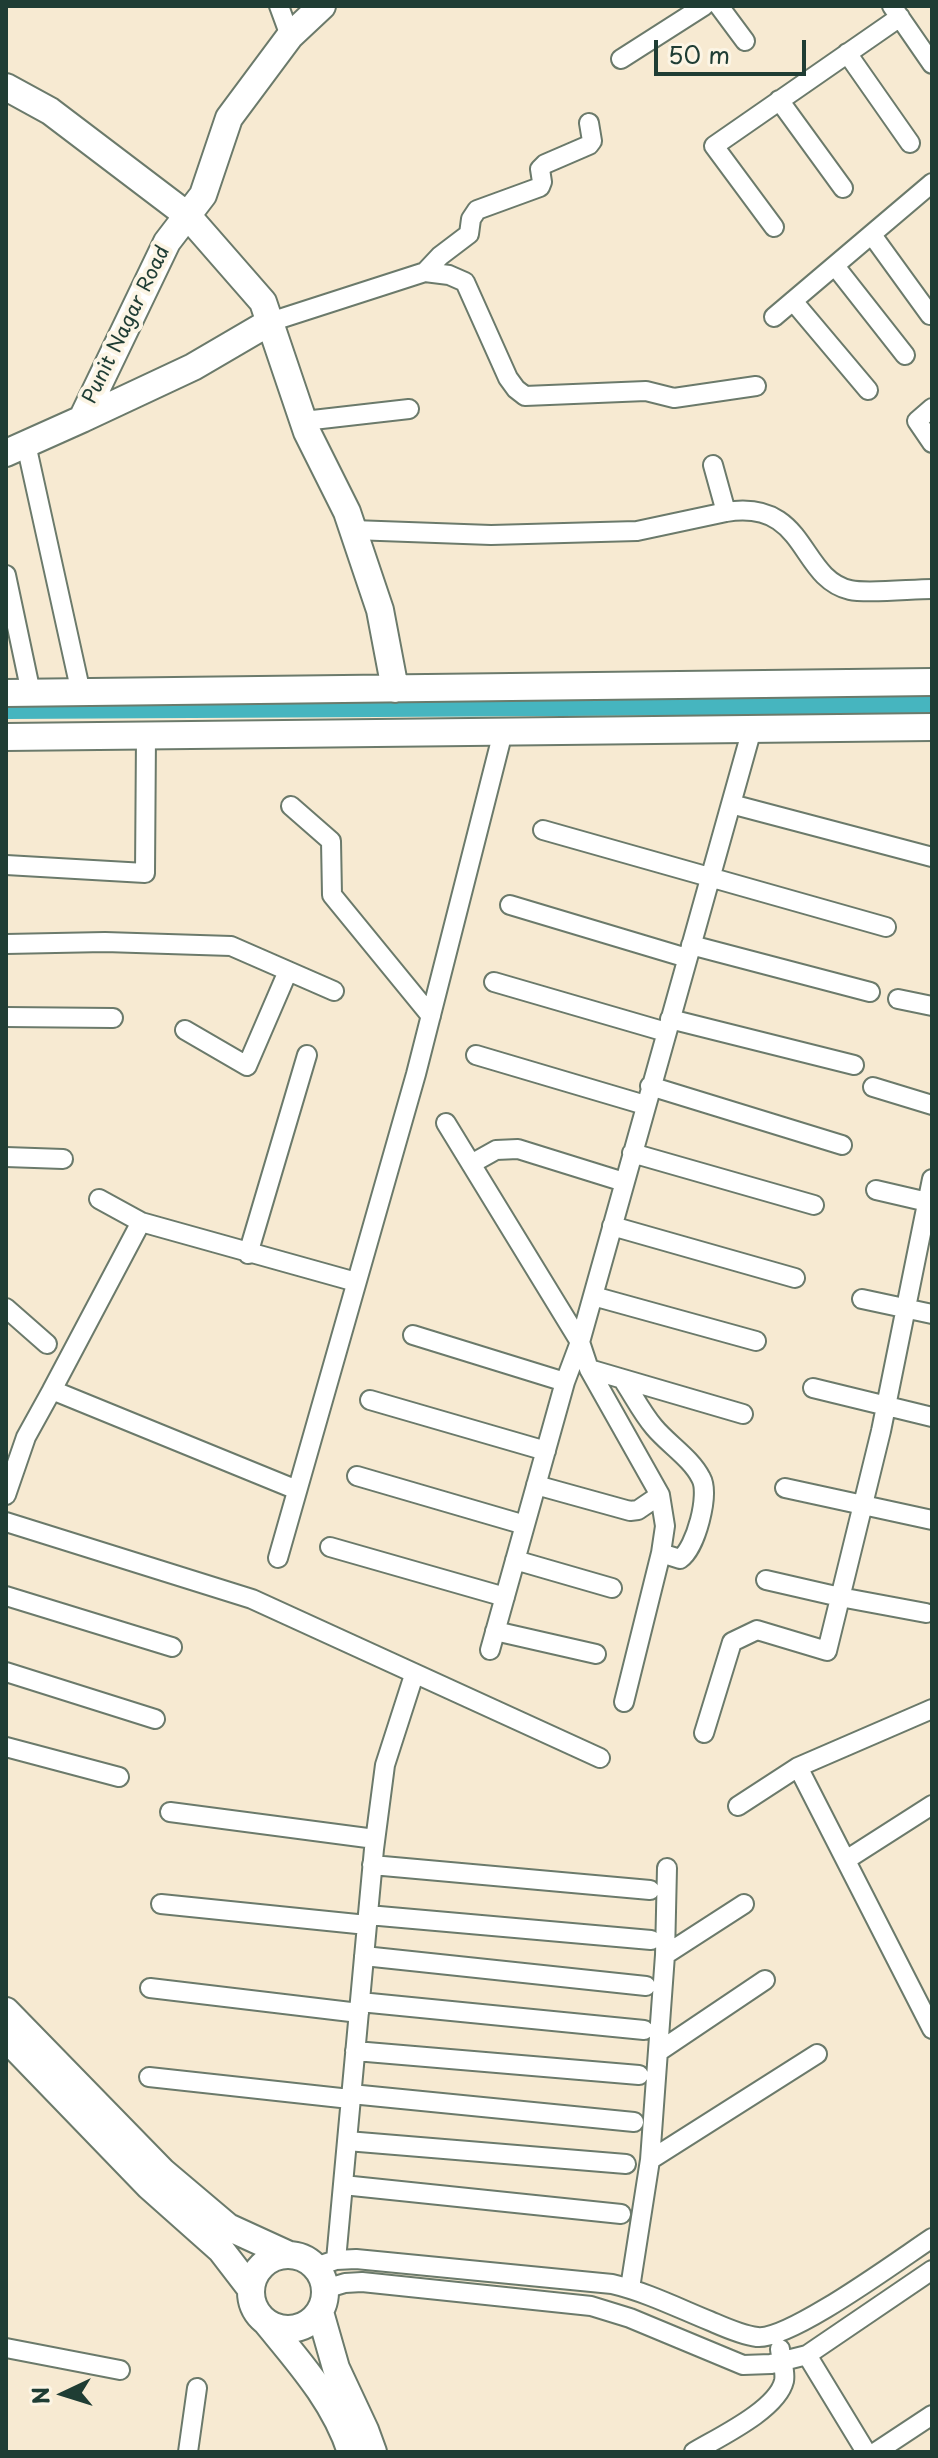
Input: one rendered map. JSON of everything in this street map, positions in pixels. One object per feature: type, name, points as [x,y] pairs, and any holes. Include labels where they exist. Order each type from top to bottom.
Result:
[{"type":"street","points":[[279,6],[290,36]]},
{"type":"street","name":"Punit Nagar Road","points":[[16,448],[82,419],[167,242],[203,195],[229,118],[290,36],[322,6]]},
{"type":"street","points":[[621,59],[704,6]]},
{"type":"street","points":[[727,9],[745,41]]},
{"type":"street","points":[[774,227],[714,146],[847,53],[896,11],[932,64]]},
{"type":"street","points":[[847,53],[910,143]]},
{"type":"street","points":[[6,87],[50,111],[187,215],[263,302],[304,421],[347,512],[380,610],[395,689]]},
{"type":"street","points":[[779,100],[843,188]]},
{"type":"street","points":[[82,419],[193,367],[270,322],[425,272],[469,234],[471,219],[477,210],[540,187],[540,169],[545,164],[589,145],[592,141],[589,123]]},
{"type":"street","points":[[774,317],[932,183]]},
{"type":"street","points":[[872,235],[930,315]]},
{"type":"street","points":[[835,266],[905,355]]},
{"type":"street","points":[[425,272],[449,275],[465,282],[508,378],[525,396],[646,391],[674,398],[756,386]]},
{"type":"street","points":[[793,301],[868,390]]},
{"type":"street","points":[[932,408],[917,421],[932,443]]},
{"type":"street","points":[[304,421],[409,409]]},
{"type":"street","points":[[16,448],[81,693]]},
{"type":"street","points":[[713,465],[726,512]]},
{"type":"street","points":[[353,530],[491,535],[637,531],[747,509],[765,513],[788,528],[831,582],[851,591],[932,589]]},
{"type":"street","points":[[6,575],[18,693],[932,682]]},
{"type":"street","points":[[490,1650],[752,729],[750,684]]},
{"type":"street","points":[[6,737],[932,727]]},
{"type":"street","points":[[278,1558],[431,1016],[503,732]]},
{"type":"street","points":[[6,865],[145,873],[146,736]]},
{"type":"street","points":[[731,804],[932,857]]},
{"type":"street","points":[[291,806],[331,841],[332,895],[431,1016]]},
{"type":"street","points":[[543,830],[886,927]]},
{"type":"street","points":[[510,905],[689,952],[870,992]]},
{"type":"street","points":[[6,944],[105,942],[231,946],[334,991]]},
{"type":"street","points":[[185,1030],[247,1066],[288,971]]},
{"type":"street","points":[[494,982],[668,1025],[854,1065]]},
{"type":"street","points":[[898,999],[932,1006]]},
{"type":"street","points":[[6,1017],[113,1018]]},
{"type":"street","points":[[248,1254],[307,1055]]},
{"type":"street","points":[[476,1055],[842,1145]]},
{"type":"street","points":[[873,1087],[932,1105]]},
{"type":"street","points":[[446,1123],[580,1342],[589,1369],[660,1495],[665,1526],[661,1553],[624,1702]]},
{"type":"street","points":[[471,1164],[496,1150],[518,1149],[624,1182]]},
{"type":"street","points":[[632,1153],[814,1205]]},
{"type":"street","points":[[6,1157],[63,1159]]},
{"type":"street","points":[[704,1733],[732,1642],[757,1630],[827,1651],[886,1406],[930,1202],[932,1179]]},
{"type":"street","points":[[876,1190],[930,1202]]},
{"type":"street","points":[[99,1199],[141,1222],[356,1282]]},
{"type":"street","points":[[6,1495],[26,1437],[141,1222]]},
{"type":"street","points":[[612,1226],[795,1278]]},
{"type":"street","points":[[593,1296],[756,1341]]},
{"type":"street","points":[[862,1299],[932,1314]]},
{"type":"street","points":[[6,1308],[47,1344]]},
{"type":"street","points":[[413,1335],[565,1382]]},
{"type":"street","points":[[589,1369],[743,1414]]},
{"type":"street","points":[[623,1380],[651,1424],[700,1474],[705,1486],[696,1538],[685,1555],[680,1559],[661,1553]]},
{"type":"street","points":[[813,1388],[932,1417]]},
{"type":"street","points":[[52,1390],[297,1490]]},
{"type":"street","points":[[370,1400],[546,1451]]},
{"type":"street","points":[[357,1476],[525,1525]]},
{"type":"street","points":[[536,1485],[630,1511],[638,1510],[660,1495]]},
{"type":"street","points":[[785,1488],[932,1520]]},
{"type":"street","points":[[6,1522],[252,1599],[600,1758]]},
{"type":"street","points":[[330,1547],[505,1597]]},
{"type":"street","points":[[515,1560],[612,1588]]},
{"type":"street","points":[[766,1580],[926,1613]]},
{"type":"street","points":[[6,1596],[172,1647]]},
{"type":"street","points":[[495,1631],[596,1654]]},
{"type":"street","points":[[6,1672],[155,1719]]},
{"type":"street","points":[[267,2323],[279,2329],[303,2327],[324,2282],[343,2185],[372,1865],[385,1765],[414,1675]]},
{"type":"street","points":[[738,1806],[798,1767],[932,1709]]},
{"type":"street","points":[[6,1747],[119,1777]]},
{"type":"street","points":[[798,1767],[932,2029]]},
{"type":"street","points":[[846,1860],[932,1805]]},
{"type":"street","points":[[170,1812],[375,1839]]},
{"type":"street","points":[[372,1865],[650,1890]]},
{"type":"street","points":[[630,2288],[650,2160],[665,1955],[667,1868]]},
{"type":"street","points":[[161,1904],[651,1940]]},
{"type":"street","points":[[665,1955],[744,1904]]},
{"type":"street","points":[[364,1956],[646,1986]]},
{"type":"street","points":[[658,2052],[765,1980]]},
{"type":"street","points":[[150,1988],[644,2030]]},
{"type":"street","points":[[6,2011],[163,2172],[228,2227],[287,2254],[300,2256],[324,2282],[336,2368],[373,2452]]},
{"type":"street","points":[[6,2038],[149,2186],[221,2250],[251,2289]]},
{"type":"street","points":[[355,2051],[639,2075]]},
{"type":"street","points":[[650,2160],[817,2054]]},
{"type":"street","points":[[149,2077],[634,2122]]},
{"type":"street","points":[[347,2141],[626,2164]]},
{"type":"street","points":[[343,2185],[621,2214]]},
{"type":"street","points":[[324,2282],[356,2259],[612,2284],[630,2288],[756,2337],[777,2335],[802,2322],[932,2238]]},
{"type":"street","points":[[287,2254],[263,2264],[254,2276],[252,2303],[258,2315],[315,2382],[351,2452]]},
{"type":"street","points":[[324,2282],[362,2282],[591,2306],[630,2318],[743,2365],[807,2355],[932,2270]]},
{"type":"street","points":[[704,2449],[769,2405],[781,2390],[785,2377],[777,2335]]},
{"type":"street","points":[[6,2348],[120,2370]]},
{"type":"street","points":[[807,2355],[866,2452]]},
{"type":"street","points":[[188,2452],[197,2388]]},
{"type":"street","points":[[876,2452],[932,2415]]},
{"type":"waterway","points":[[6,708],[932,703]]}]
